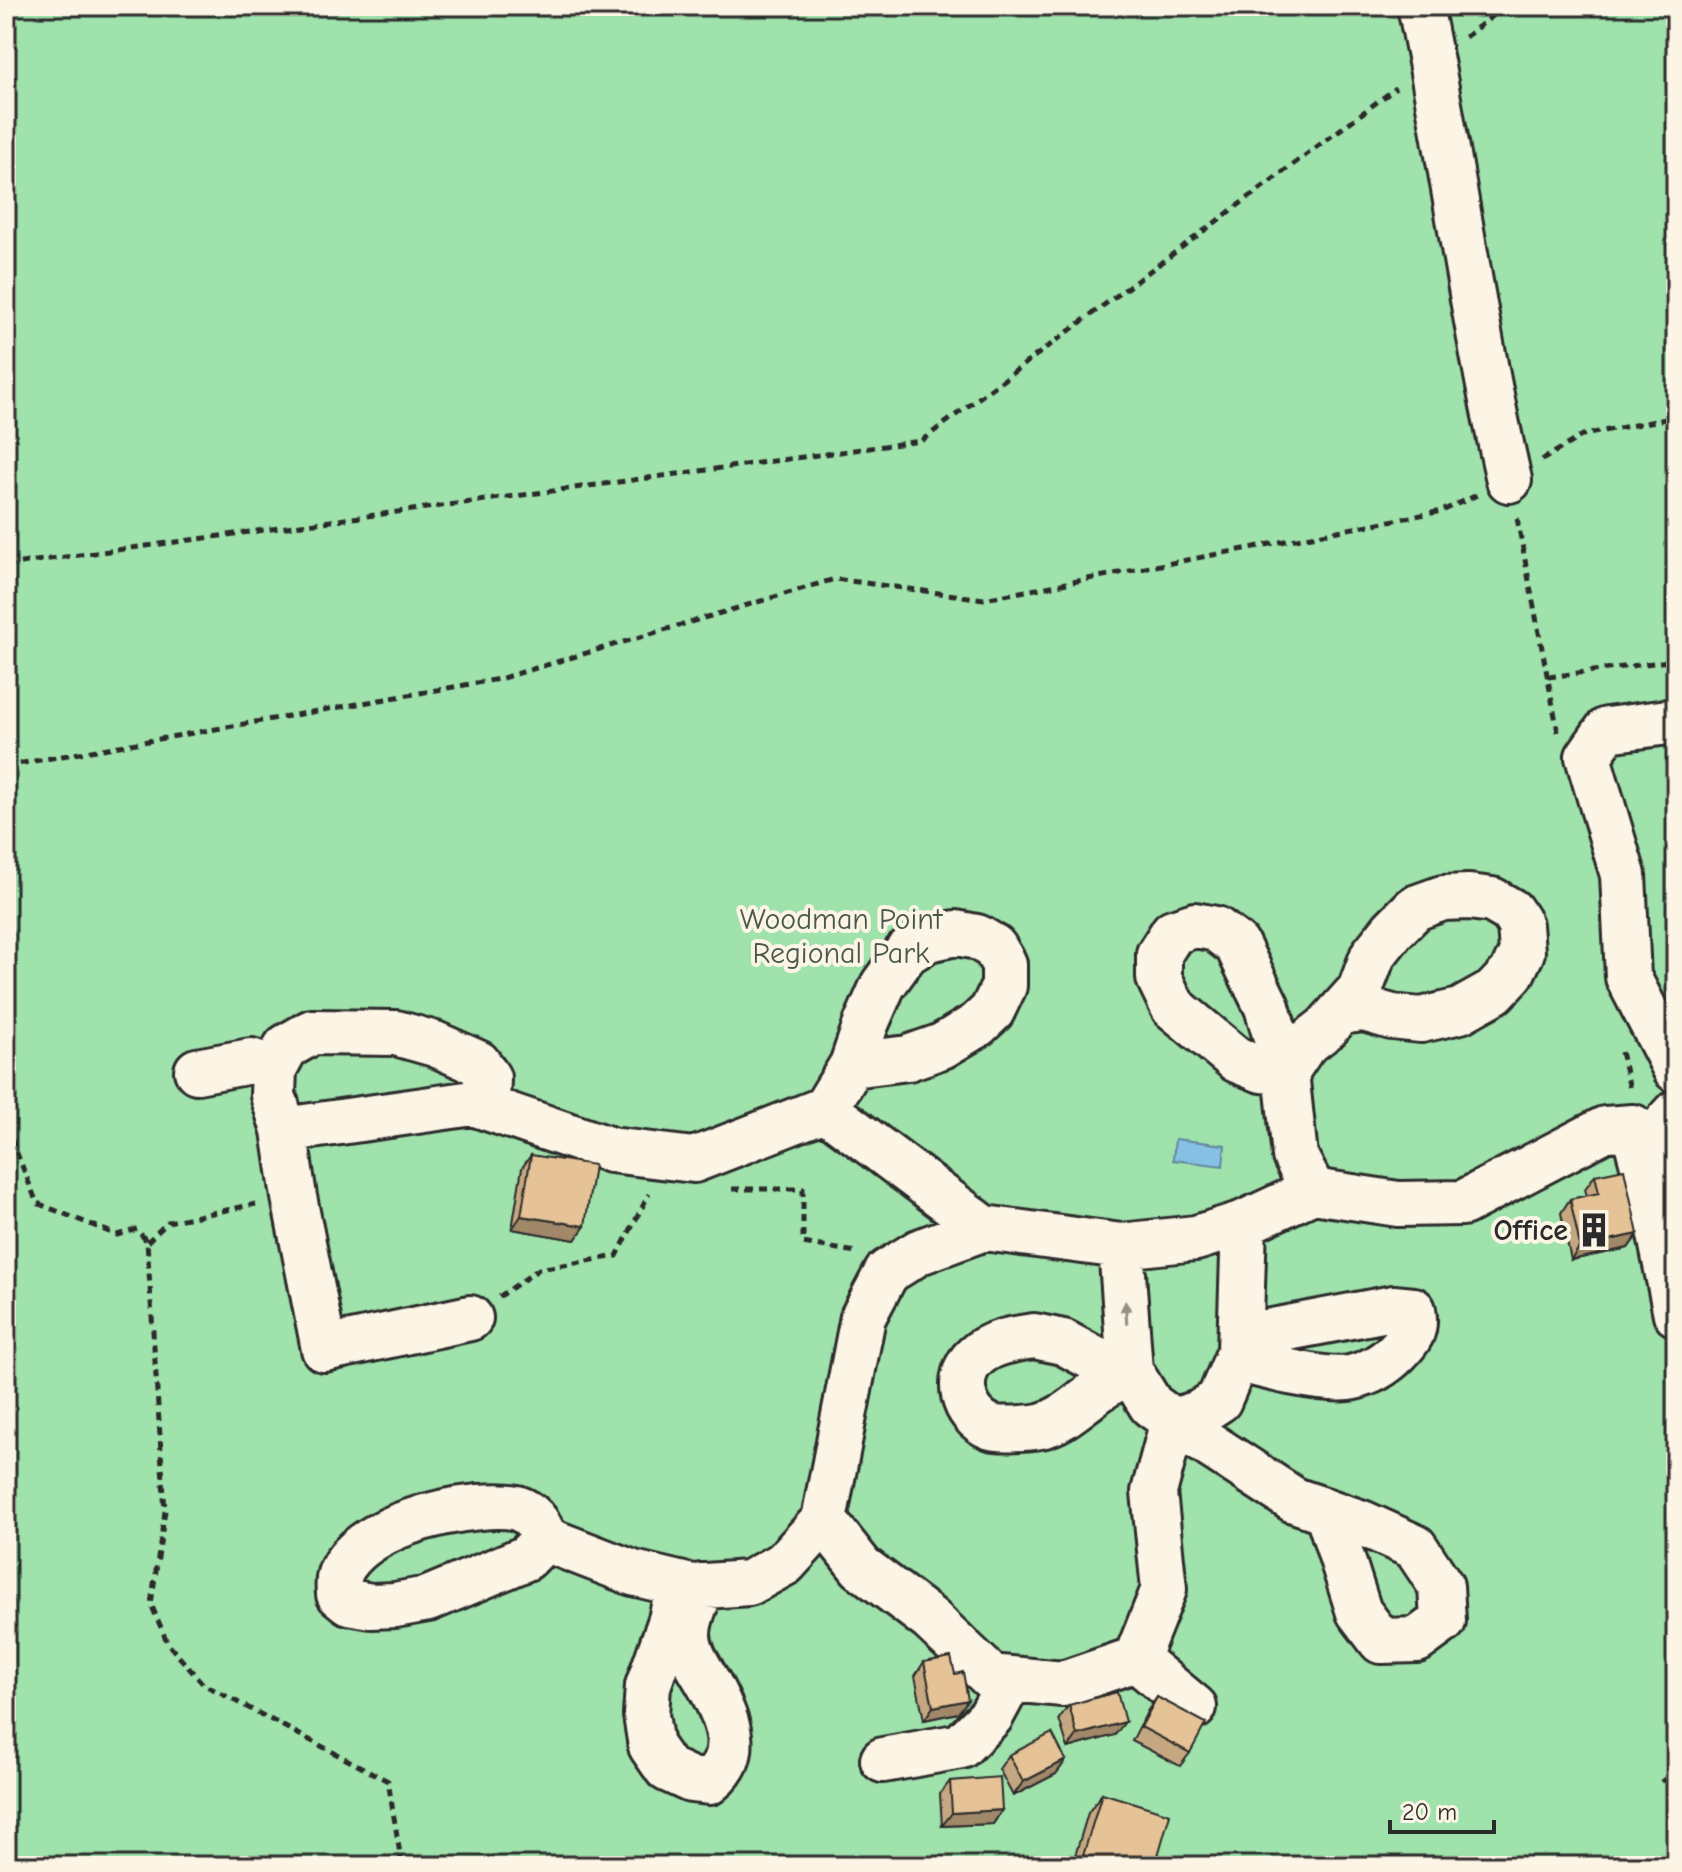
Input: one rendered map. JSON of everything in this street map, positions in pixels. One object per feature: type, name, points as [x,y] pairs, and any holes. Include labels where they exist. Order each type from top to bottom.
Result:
[{"type":"lane","points":[[1420,6],[1491,401],[1509,480]]},
{"type":"lane","points":[[1655,1210],[1655,1136],[1674,1092],[1628,977],[1623,875],[1588,757],[1607,730],[1676,721]]},
{"type":"lane","points":[[1313,1191],[1295,1156],[1286,1072],[1304,1045],[1340,1012]]},
{"type":"lane","points":[[470,1318],[324,1349],[284,1130],[273,1095],[274,1069],[286,1047],[312,1032],[396,1033],[435,1044],[478,1063],[488,1078],[487,1107]]},
{"type":"lane","points":[[197,1071],[251,1061],[274,1069]]},
{"type":"lane","points":[[284,1130],[473,1103],[611,1150],[694,1160],[825,1109],[852,1065]]},
{"type":"lane","points":[[1674,1092],[1637,1109],[1633,1127],[1655,1210],[1676,1314]]},
{"type":"lane","points":[[825,1109],[984,1228]]},
{"type":"lane","points":[[545,1539],[633,1573],[690,1585],[749,1583],[785,1563],[824,1520],[863,1317],[887,1272],[919,1252],[984,1228],[1121,1246],[1196,1238],[1244,1223],[1313,1191],[1398,1204],[1463,1203],[1605,1129],[1633,1127]]},
{"type":"lane","points":[[1173,1421],[1199,1413],[1219,1400],[1239,1348],[1244,1223]]},
{"type":"lane","points":[[1121,1246],[1130,1371],[1151,1405],[1294,1500],[1327,1511]]},
{"type":"lane","points":[[824,1520],[861,1567],[930,1619],[991,1677],[1063,1684],[1136,1659],[1164,1589],[1154,1492],[1173,1421]]},
{"type":"lane","points":[[1136,1659],[1194,1707]]},
{"type":"lane","points":[[883,1760],[961,1746],[991,1716],[1011,1679]]},
{"type":"path","points":[[6,565],[921,441],[1506,6]]},
{"type":"path","points":[[6,766],[499,679],[835,579],[984,599],[1442,511],[1509,480],[1583,435],[1676,417]]},
{"type":"path","points":[[1548,677],[1676,660]]},
{"type":"path","points":[[6,1126],[37,1203],[117,1235],[137,1229],[147,1242],[165,1511],[151,1604],[168,1644],[203,1684],[388,1781],[402,1866]]},
{"type":"path","points":[[470,1318],[539,1269],[617,1256],[665,1156]]},
{"type":"path","points":[[718,1189],[803,1189],[803,1243],[855,1251],[887,1272]]},
{"type":"path","points":[[147,1242],[168,1222],[294,1197]]},
{"type":"path","points":[[1661,1782],[1676,1771]]},
{"type":"green space","name":"Woodman Point Regional Park","points":[[6,6],[1676,6],[1676,1866],[6,1866]]},
{"type":"water","points":[[1175,1139],[1225,1145],[1223,1166],[1173,1160]]},
{"type":"building","points":[[531,1155],[594,1165],[585,1226],[521,1216]]},
{"type":"building","name":"Office","points":[[1624,1169],[1638,1234],[1580,1246],[1570,1199],[1599,1193],[1595,1175]]},
{"type":"building","points":[[951,1657],[955,1674],[963,1672],[968,1700],[933,1707],[924,1662]]},
{"type":"building","points":[[1117,1692],[1125,1722],[1077,1735],[1069,1705]]},
{"type":"building","points":[[1157,1697],[1206,1723],[1190,1753],[1141,1727]]},
{"type":"building","points":[[1052,1733],[1066,1760],[1023,1782],[1009,1755]]},
{"type":"building","points":[[1000,1777],[1002,1810],[952,1813],[950,1781]]},
{"type":"building","points":[[1102,1793],[1170,1814],[1155,1866],[1080,1866]]},
{"type":"place","name":"Office","points":[[1594,1230]]}]
